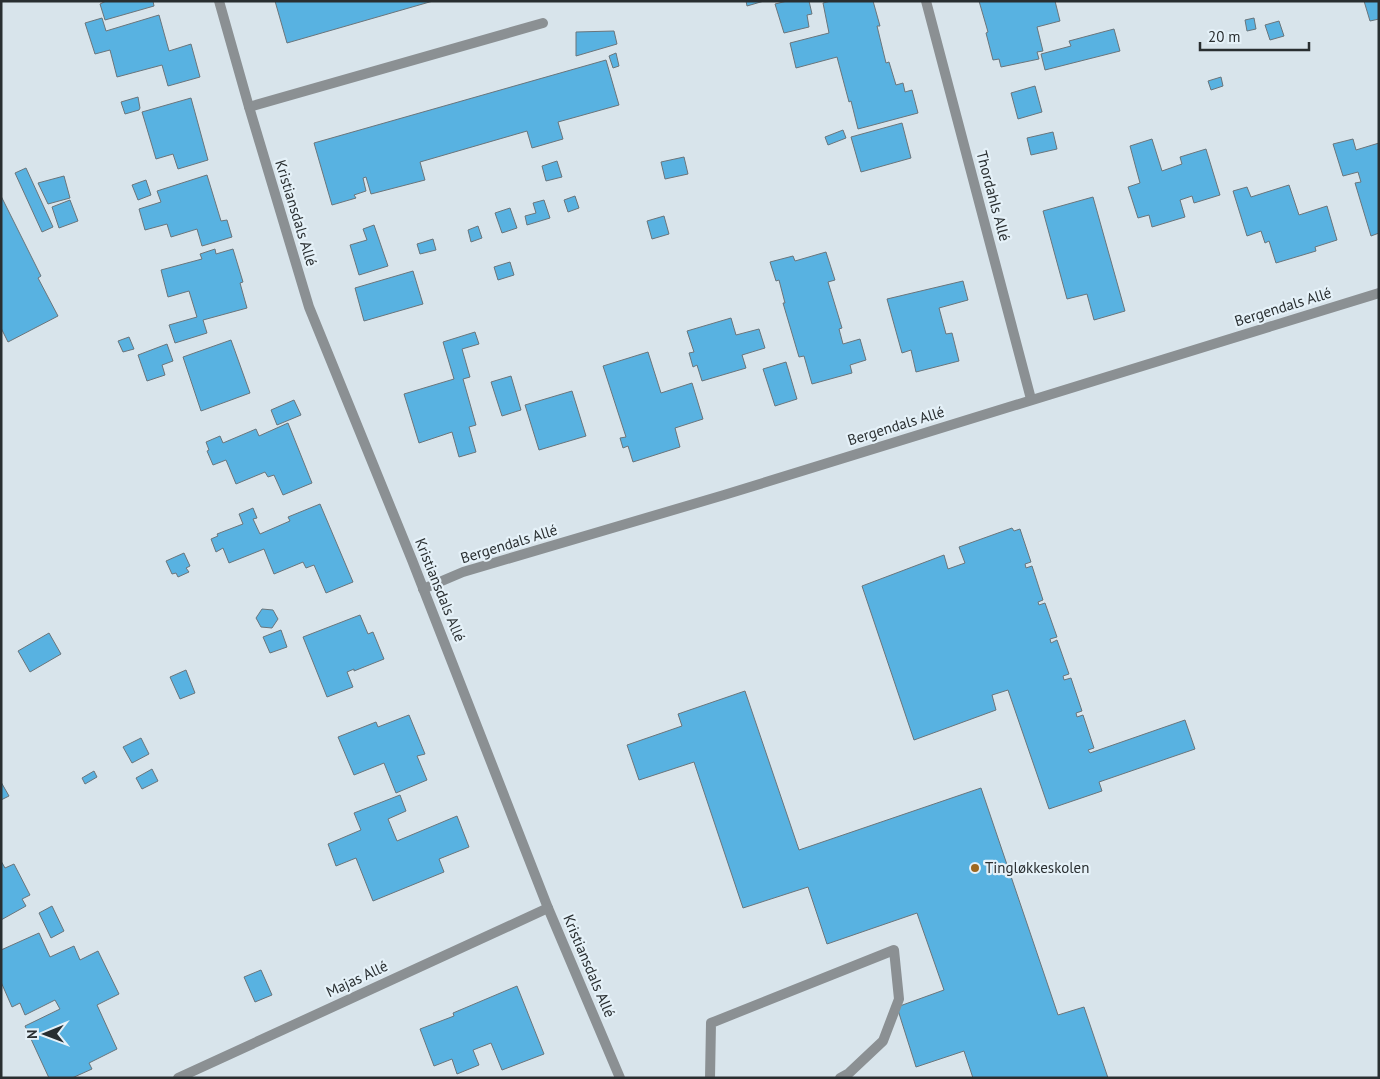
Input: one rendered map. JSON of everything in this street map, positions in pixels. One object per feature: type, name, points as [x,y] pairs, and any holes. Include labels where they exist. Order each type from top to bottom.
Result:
[{"type":"street","name":"Kristiansdals Allé","points":[[219,1],[309,307],[423,589],[548,908],[620,1078]]},
{"type":"street","name":"Thordahls Allé","points":[[926,1],[1031,399]]},
{"type":"street","points":[[249,108],[543,23]]},
{"type":"street","name":"Bergendals Allé","points":[[423,589],[463,572],[724,495],[1031,399],[1379,294]]},
{"type":"street","name":"Majas Allé","points":[[178,1078],[548,908]]},
{"type":"street","points":[[710,1078],[711,1023],[894,950],[900,999],[883,1041],[849,1073],[840,1078]]},
{"type":"building","points":[[106,1],[153,1],[154,6],[105,20],[100,4]]},
{"type":"building","points":[[275,1],[433,1],[287,43]]},
{"type":"building","points":[[746,1],[764,1],[747,6]]},
{"type":"building","points":[[787,1],[809,1],[812,14],[807,15],[809,27],[784,33],[775,4]]},
{"type":"building","points":[[831,1],[873,1],[880,26],[877,26],[886,63],[889,62],[896,85],[903,83],[905,92],[912,90],[918,113],[858,129],[837,57],[796,68],[790,43],[829,33],[823,3]]},
{"type":"building","points":[[979,1],[1055,1],[1060,21],[1037,27],[1043,51],[1037,52],[1039,59],[1001,67],[999,59],[993,60],[986,33],[988,32]]},
{"type":"building","points":[[1364,1],[1379,1],[1379,19],[1370,21]]},
{"type":"building","points":[[159,15],[169,51],[191,44],[200,77],[168,86],[162,65],[117,77],[110,50],[95,54],[85,23],[102,18],[106,31]]},
{"type":"building","points":[[1254,18],[1256,29],[1247,31],[1245,20]]},
{"type":"building","points":[[1279,21],[1284,36],[1270,40],[1265,25]]},
{"type":"building","points":[[1114,29],[1120,51],[1045,70],[1041,54],[1071,46],[1069,41]]},
{"type":"building","points":[[614,31],[617,44],[576,56],[576,32]]},
{"type":"building","points":[[616,53],[619,66],[613,68],[609,56]]},
{"type":"building","points":[[606,60],[619,105],[558,122],[563,139],[532,148],[527,131],[420,162],[425,180],[371,194],[366,177],[363,178],[366,191],[354,195],[356,198],[332,205],[314,143]]},
{"type":"building","points":[[1221,77],[1223,86],[1211,90],[1208,81]]},
{"type":"building","points":[[1035,86],[1042,112],[1018,119],[1011,93]]},
{"type":"building","points":[[138,97],[139,110],[125,114],[121,102]]},
{"type":"building","points":[[191,98],[208,160],[178,169],[173,154],[156,159],[142,112]]},
{"type":"building","points":[[902,123],[911,158],[861,172],[851,137]]},
{"type":"building","points":[[843,130],[846,138],[828,145],[825,137]]},
{"type":"building","points":[[1053,132],[1057,149],[1031,155],[1027,138]]},
{"type":"building","points":[[1152,139],[1162,171],[1182,164],[1180,157],[1206,149],[1220,195],[1194,203],[1192,196],[1180,200],[1185,217],[1152,227],[1149,215],[1138,218],[1128,187],[1140,183],[1130,146]]},
{"type":"building","points":[[1353,139],[1356,150],[1379,143],[1379,233],[1371,236],[1355,183],[1361,182],[1358,172],[1343,176],[1333,144]]},
{"type":"building","points":[[684,157],[688,174],[665,179],[661,162]]},
{"type":"building","points":[[557,161],[562,177],[546,181],[542,166]]},
{"type":"building","points":[[26,168],[53,227],[42,232],[15,173]]},
{"type":"building","points":[[207,175],[221,221],[227,220],[232,237],[202,246],[197,229],[171,237],[167,224],[145,230],[139,209],[161,202],[157,191]]},
{"type":"building","points":[[64,176],[70,198],[48,204],[38,183]]},
{"type":"building","points":[[146,180],[151,195],[138,200],[132,185]]},
{"type":"building","points":[[1289,185],[1299,215],[1327,206],[1337,240],[1315,247],[1316,251],[1276,263],[1269,241],[1265,243],[1261,231],[1247,236],[1233,191],[1247,187],[1251,197]]},
{"type":"building","points":[[1,196],[41,276],[38,278],[58,316],[8,342],[1,328]]},
{"type":"building","points":[[575,196],[579,208],[568,212],[564,200]]},
{"type":"building","points":[[1093,197],[1125,311],[1094,320],[1087,294],[1067,299],[1043,211]]},
{"type":"building","points":[[70,200],[78,221],[59,228],[52,207]]},
{"type":"building","points":[[544,200],[550,218],[527,225],[525,216],[536,213],[533,203]]},
{"type":"building","points":[[510,208],[517,228],[502,233],[495,213]]},
{"type":"building","points":[[664,216],[669,234],[652,239],[647,221]]},
{"type":"building","points":[[374,225],[388,266],[359,275],[350,245],[367,240],[363,229]]},
{"type":"building","points":[[478,226],[482,238],[471,242],[468,230]]},
{"type":"building","points":[[433,239],[436,250],[420,254],[417,244]]},
{"type":"building","points":[[215,249],[216,254],[233,249],[243,282],[240,283],[247,308],[203,320],[207,333],[175,343],[169,325],[197,317],[189,291],[168,297],[161,270],[202,259],[200,254]]},
{"type":"building","points":[[826,252],[835,280],[828,282],[842,328],[839,329],[843,344],[860,339],[866,360],[850,365],[852,373],[812,384],[804,356],[799,357],[783,303],[785,303],[779,280],[776,281],[770,262],[793,256],[795,261]]},
{"type":"building","points":[[510,262],[514,275],[498,280],[494,267]]},
{"type":"building","points":[[413,271],[423,304],[364,321],[355,288]]},
{"type":"building","points":[[963,281],[968,300],[939,308],[946,334],[952,333],[959,361],[916,372],[911,350],[902,353],[887,299]]},
{"type":"building","points":[[731,318],[736,335],[759,329],[765,348],[742,355],[746,368],[702,381],[697,365],[693,367],[689,353],[694,352],[687,331]]},
{"type":"building","points":[[475,332],[479,344],[462,349],[470,377],[463,379],[476,425],[469,427],[476,452],[459,457],[452,432],[419,443],[404,394],[454,379],[443,342]]},
{"type":"building","points":[[129,337],[134,349],[123,352],[118,341]]},
{"type":"building","points":[[231,340],[250,393],[201,411],[183,357]]},
{"type":"building","points":[[167,344],[173,361],[162,365],[165,375],[147,381],[138,355]]},
{"type":"building","points":[[648,352],[661,393],[692,383],[703,419],[675,428],[680,447],[633,462],[628,446],[623,448],[620,438],[626,437],[603,366]]},
{"type":"building","points":[[786,362],[797,399],[775,406],[763,369]]},
{"type":"building","points":[[511,376],[521,410],[502,416],[491,382]]},
{"type":"building","points":[[572,391],[586,436],[539,450],[525,405]]},
{"type":"building","points":[[294,400],[301,415],[277,425],[271,410]]},
{"type":"building","points":[[288,423],[312,483],[283,495],[274,475],[268,477],[265,472],[236,484],[226,460],[213,465],[207,451],[209,450],[206,442],[220,436],[223,443],[256,429],[259,436]]},
{"type":"building","points":[[320,504],[353,582],[326,593],[314,565],[306,568],[303,562],[274,574],[264,549],[229,563],[223,548],[216,552],[211,539],[218,536],[217,534],[243,524],[239,514],[253,508],[257,518],[253,519],[260,534],[290,521],[288,517]]},
{"type":"building","points":[[1012,528],[1014,531],[1020,529],[1031,562],[1025,564],[1026,568],[1032,566],[1043,600],[1038,602],[1039,605],[1045,603],[1057,637],[1050,639],[1051,643],[1057,640],[1069,674],[1063,676],[1064,680],[1071,678],[1082,711],[1076,713],[1077,717],[1083,715],[1094,748],[1088,750],[1090,753],[1185,720],[1195,749],[1099,782],[1102,791],[1049,809],[1008,690],[992,695],[996,710],[914,740],[862,586],[944,555],[948,569],[965,563],[959,547]]},
{"type":"building","points":[[184,553],[190,566],[186,568],[189,572],[178,577],[176,573],[172,574],[166,561]]},
{"type":"building","points":[[262,609],[273,610],[278,619],[272,628],[261,627],[256,618]]},
{"type":"building","points":[[360,615],[368,634],[373,632],[384,659],[347,672],[353,687],[327,697],[303,637]]},
{"type":"building","points":[[281,630],[287,647],[270,653],[263,637]]},
{"type":"building","points":[[49,633],[61,654],[30,672],[18,651]]},
{"type":"building","points":[[186,670],[195,693],[180,699],[170,677]]},
{"type":"building","points":[[745,691],[799,850],[981,788],[1058,1015],[1084,1007],[1108,1078],[973,1078],[964,1051],[916,1067],[897,1007],[944,990],[917,913],[827,944],[808,887],[743,908],[694,762],[639,780],[627,745],[682,726],[678,714]]},
{"type":"building","points":[[409,715],[425,754],[417,756],[427,780],[396,793],[384,763],[354,775],[338,737],[376,722],[378,727]]},
{"type":"building","points":[[141,738],[149,754],[132,763],[123,747]]},
{"type":"building","points":[[152,769],[158,781],[142,789],[136,778]]},
{"type":"building","points":[[94,771],[97,777],[85,784],[82,778]]},
{"type":"building","points":[[1,782],[9,796],[1,800]]},
{"type":"building","points":[[400,795],[406,811],[388,819],[397,841],[457,816],[469,847],[439,859],[444,872],[373,901],[356,858],[336,866],[328,844],[361,830],[354,813]]},
{"type":"building","points":[[1,861],[5,868],[14,864],[30,895],[22,899],[26,906],[1,920]]},
{"type":"building","points":[[52,906],[64,931],[51,938],[39,913]]},
{"type":"building","points":[[39,933],[50,957],[74,946],[80,960],[98,951],[119,994],[97,1005],[117,1049],[89,1063],[92,1069],[72,1078],[49,1078],[25,1026],[60,1009],[55,1000],[25,1015],[20,1003],[12,1007],[1,982],[1,950]]},
{"type":"building","points":[[261,970],[272,995],[255,1002],[244,977]]},
{"type":"building","points":[[517,986],[544,1054],[502,1070],[491,1043],[473,1050],[479,1065],[457,1074],[452,1059],[434,1066],[420,1029],[454,1016],[453,1013]]},
{"type":"place","name":"Tingløkkeskolen","points":[[975,868]]}]
